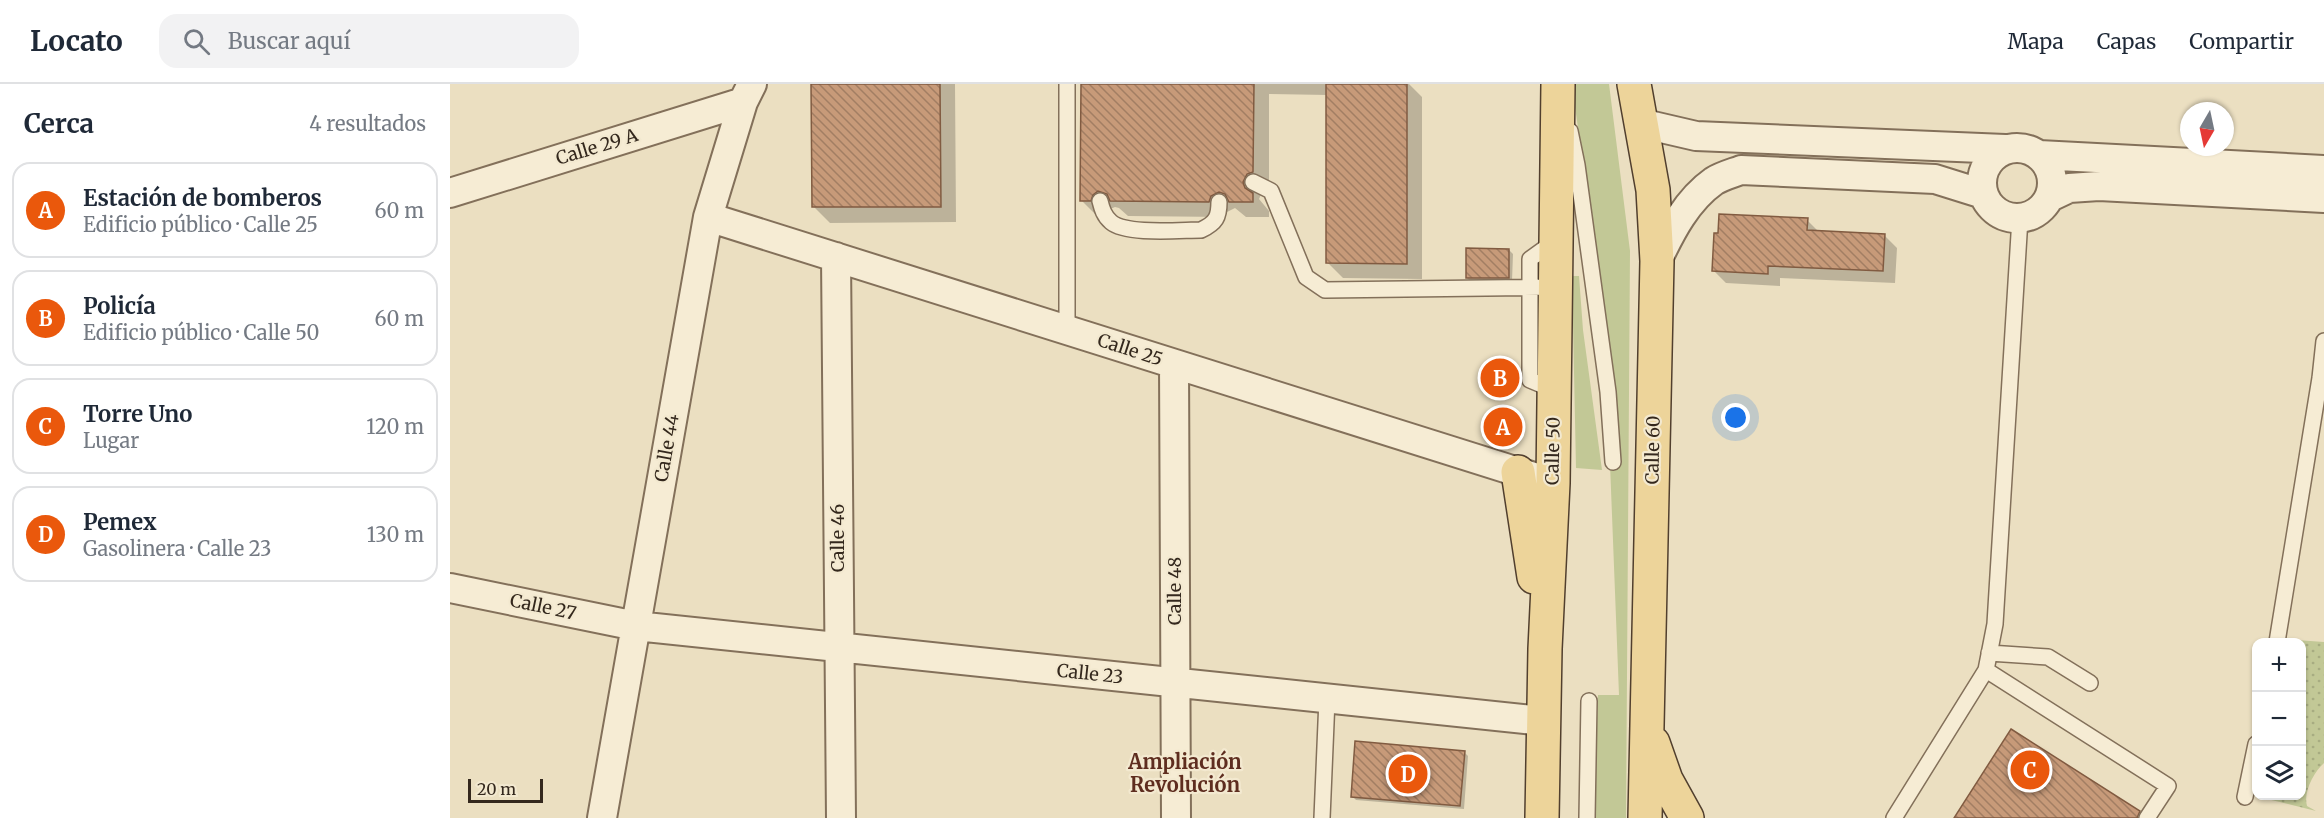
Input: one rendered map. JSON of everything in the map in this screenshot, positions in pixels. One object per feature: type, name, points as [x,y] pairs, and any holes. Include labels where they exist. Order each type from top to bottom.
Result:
[{"type":"main road","name":"Calle 50","points":[[1542,818],[1554,390],[1543,287],[1556,240],[1559,84]]},
{"type":"main road","name":"Calle 60","points":[[1634,84],[1653,190],[1656,261],[1645,818]]},
{"type":"main road","points":[[1518,472],[1545,649]]},
{"type":"main road","points":[[1647,724],[1666,780],[1687,818]]},
{"type":"street","name":"Calle 29 A","points":[[450,193],[748,93]]},
{"type":"street","name":"Calle 44","points":[[602,818],[708,217],[748,93]]},
{"type":"street","points":[[1640,123],[1696,136],[2023,148],[2039,155],[2324,170]]},
{"type":"street","points":[[2005,149],[1995,154],[1983,172],[1983,194],[1997,212],[2008,217],[2020,218],[2038,212],[2050,197],[2068,188],[2099,186],[2324,198]]},
{"type":"street","points":[[2039,155],[2047,164],[2051,174],[2050,197]]},
{"type":"street","points":[[1656,261],[1672,228],[1693,201],[1715,180],[1741,170],[1935,178],[1983,194]]},
{"type":"street","name":"Calle 25","points":[[708,217],[1553,483]]},
{"type":"street","name":"Calle 46","points":[[837,257],[841,818]]},
{"type":"street","name":"Calle 48","points":[[1174,364],[1176,818]]},
{"type":"street","name":"Calle 27","points":[[450,588],[636,626]]},
{"type":"street","name":"Calle 23","points":[[636,626],[1544,721]]},
{"type":"lane","points":[[1067,330],[1068,84]]},
{"type":"lane","points":[[1559,84],[1577,165],[1608,392],[1613,462]]},
{"type":"lane","points":[[1253,182],[1271,191],[1306,278],[1325,290],[1543,287]]},
{"type":"lane","points":[[1100,201],[1106,217],[1123,229],[1201,230],[1212,225],[1219,216],[1219,202]]},
{"type":"lane","points":[[1901,815],[1986,670],[1995,624],[2020,218]]},
{"type":"lane","points":[[2278,638],[2324,341]]},
{"type":"lane","points":[[1989,653],[2048,657],[2090,683]]},
{"type":"lane","points":[[1986,670],[2168,786],[2147,818]]},
{"type":"lane","points":[[1322,818],[1328,699]]},
{"type":"lane","points":[[1587,818],[1589,701]]},
{"type":"lane","points":[[2245,797],[2256,746]]},
{"type":"green space","points":[[1574,84],[1609,84],[1630,251],[1626,818],[1593,818],[1598,695],[1619,695],[1604,309],[1575,107]]},
{"type":"green space","points":[[1572,276],[1579,276],[1583,330],[1602,470],[1576,468]]},
{"type":"green space","points":[[2306,641],[2324,642],[2324,763],[2310,783],[2306,801],[2307,806],[2316,811],[2271,800],[2306,800]]},
{"type":"building","points":[[811,84],[940,84],[941,207],[812,207]]},
{"type":"building","points":[[1081,84],[1254,84],[1253,172],[1247,174],[1243,182],[1245,188],[1253,193],[1253,202],[1229,202],[1225,194],[1219,192],[1211,196],[1209,202],[1110,201],[1107,194],[1098,191],[1093,195],[1091,201],[1080,201]]},
{"type":"building","points":[[1326,84],[1407,84],[1407,264],[1326,263]]},
{"type":"building","points":[[1719,214],[1808,218],[1807,230],[1885,234],[1883,271],[1768,266],[1768,274],[1712,271],[1714,233],[1718,233]]},
{"type":"building","points":[[1466,248],[1509,249],[1509,278],[1466,278]]},
{"type":"building","points":[[2011,729],[2140,811],[2137,818],[1954,818]]},
{"type":"building","points":[[1355,741],[1465,751],[1460,806],[1351,797]]},
{"type":"place","name":"Policía","points":[[1500,378]]},
{"type":"place","name":"Estación de bomberos","points":[[1503,427]]},
{"type":"place","name":"Torre Uno","points":[[2030,770]]},
{"type":"place","name":"Pemex","points":[[1408,774]]},
{"type":"district","name":"Ampliación Revolución","points":[[1185,774]]}]
